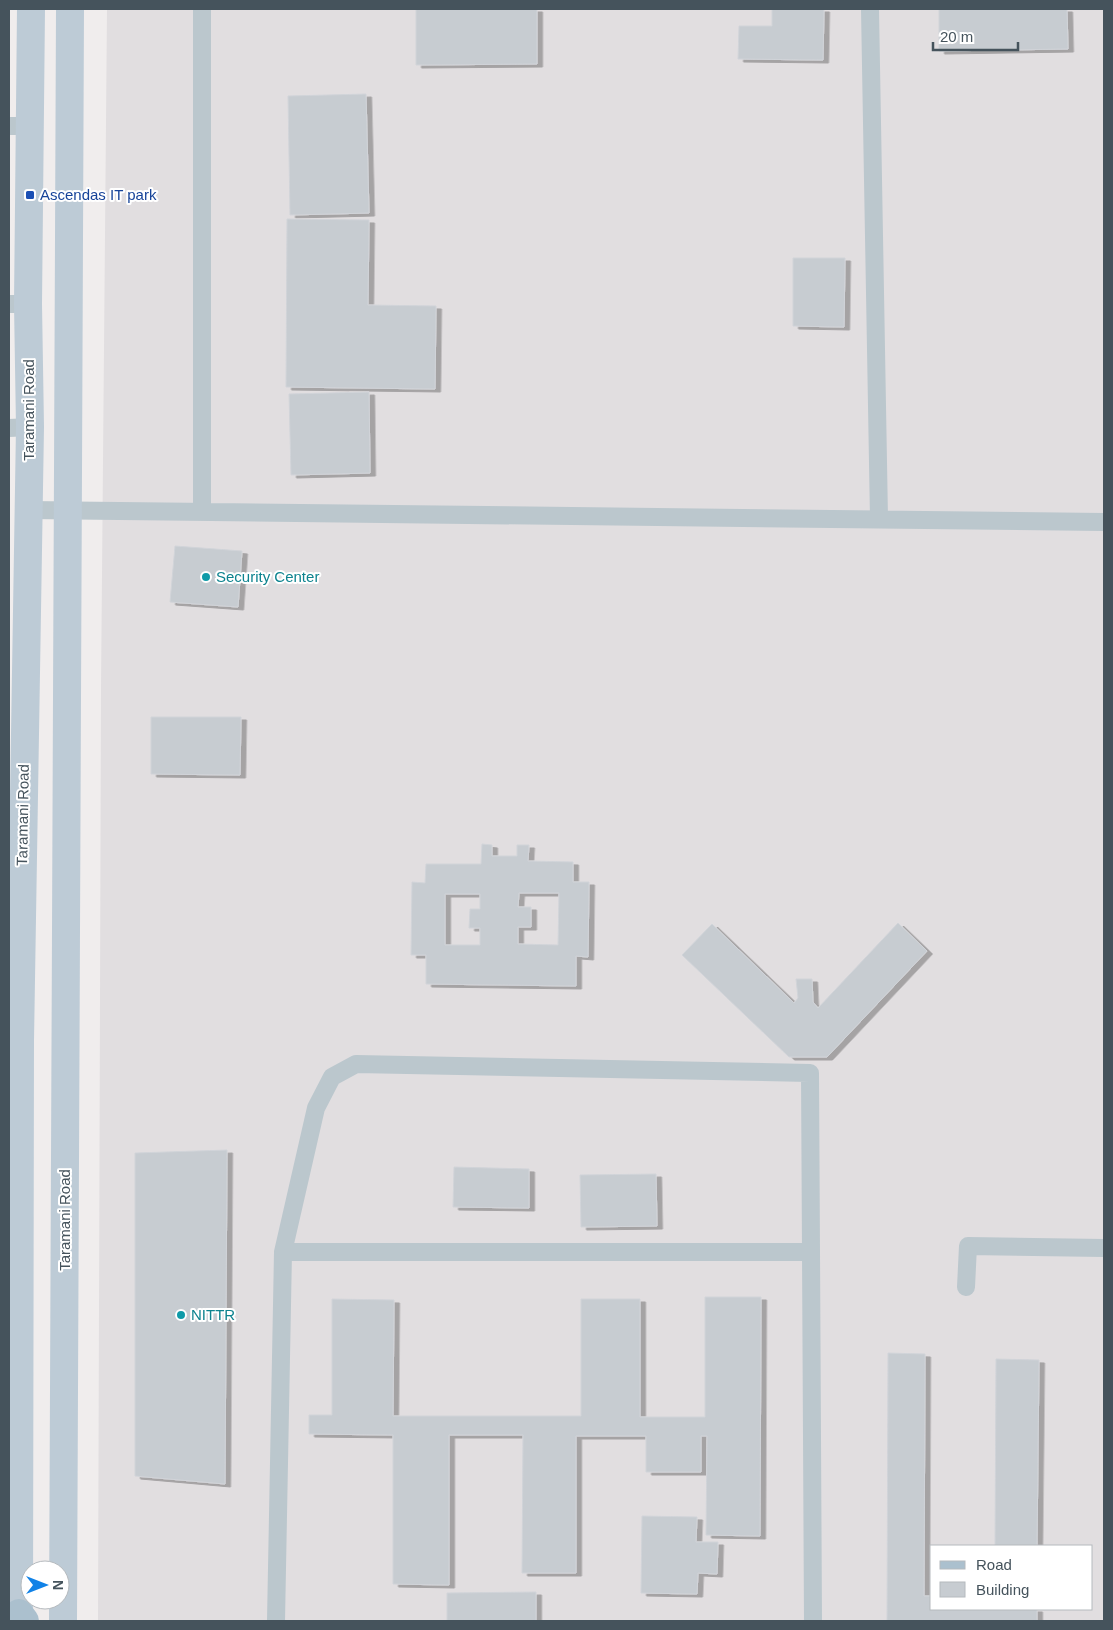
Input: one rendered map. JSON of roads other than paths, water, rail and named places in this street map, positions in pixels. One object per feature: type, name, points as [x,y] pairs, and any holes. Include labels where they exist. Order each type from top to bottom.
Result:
[{"type":"street","name":"Taramani Road","points":[[18,1617],[14,1430],[14,1042],[28,510],[19,427],[19,126],[31,9]]},
{"type":"street","name":"Taramani Road","points":[[63,1621],[70,9]]},
{"type":"lane","points":[[202,9],[202,511]]},
{"type":"lane","points":[[870,9],[879,519]]},
{"type":"lane","points":[[28,510],[1104,522]]},
{"type":"lane","points":[[276,1621],[283,1252],[316,1108],[332,1078],[356,1064],[810,1073],[813,1621]]},
{"type":"lane","points":[[966,1287],[968,1246],[1104,1248]]},
{"type":"lane","points":[[283,1252],[811,1252]]},
{"type":"place","name":"Ascendas IT park","points":[[30,195]]},
{"type":"place","name":"Security Center","points":[[206,577]]},
{"type":"place","name":"NITTR","points":[[181,1315]]}]
